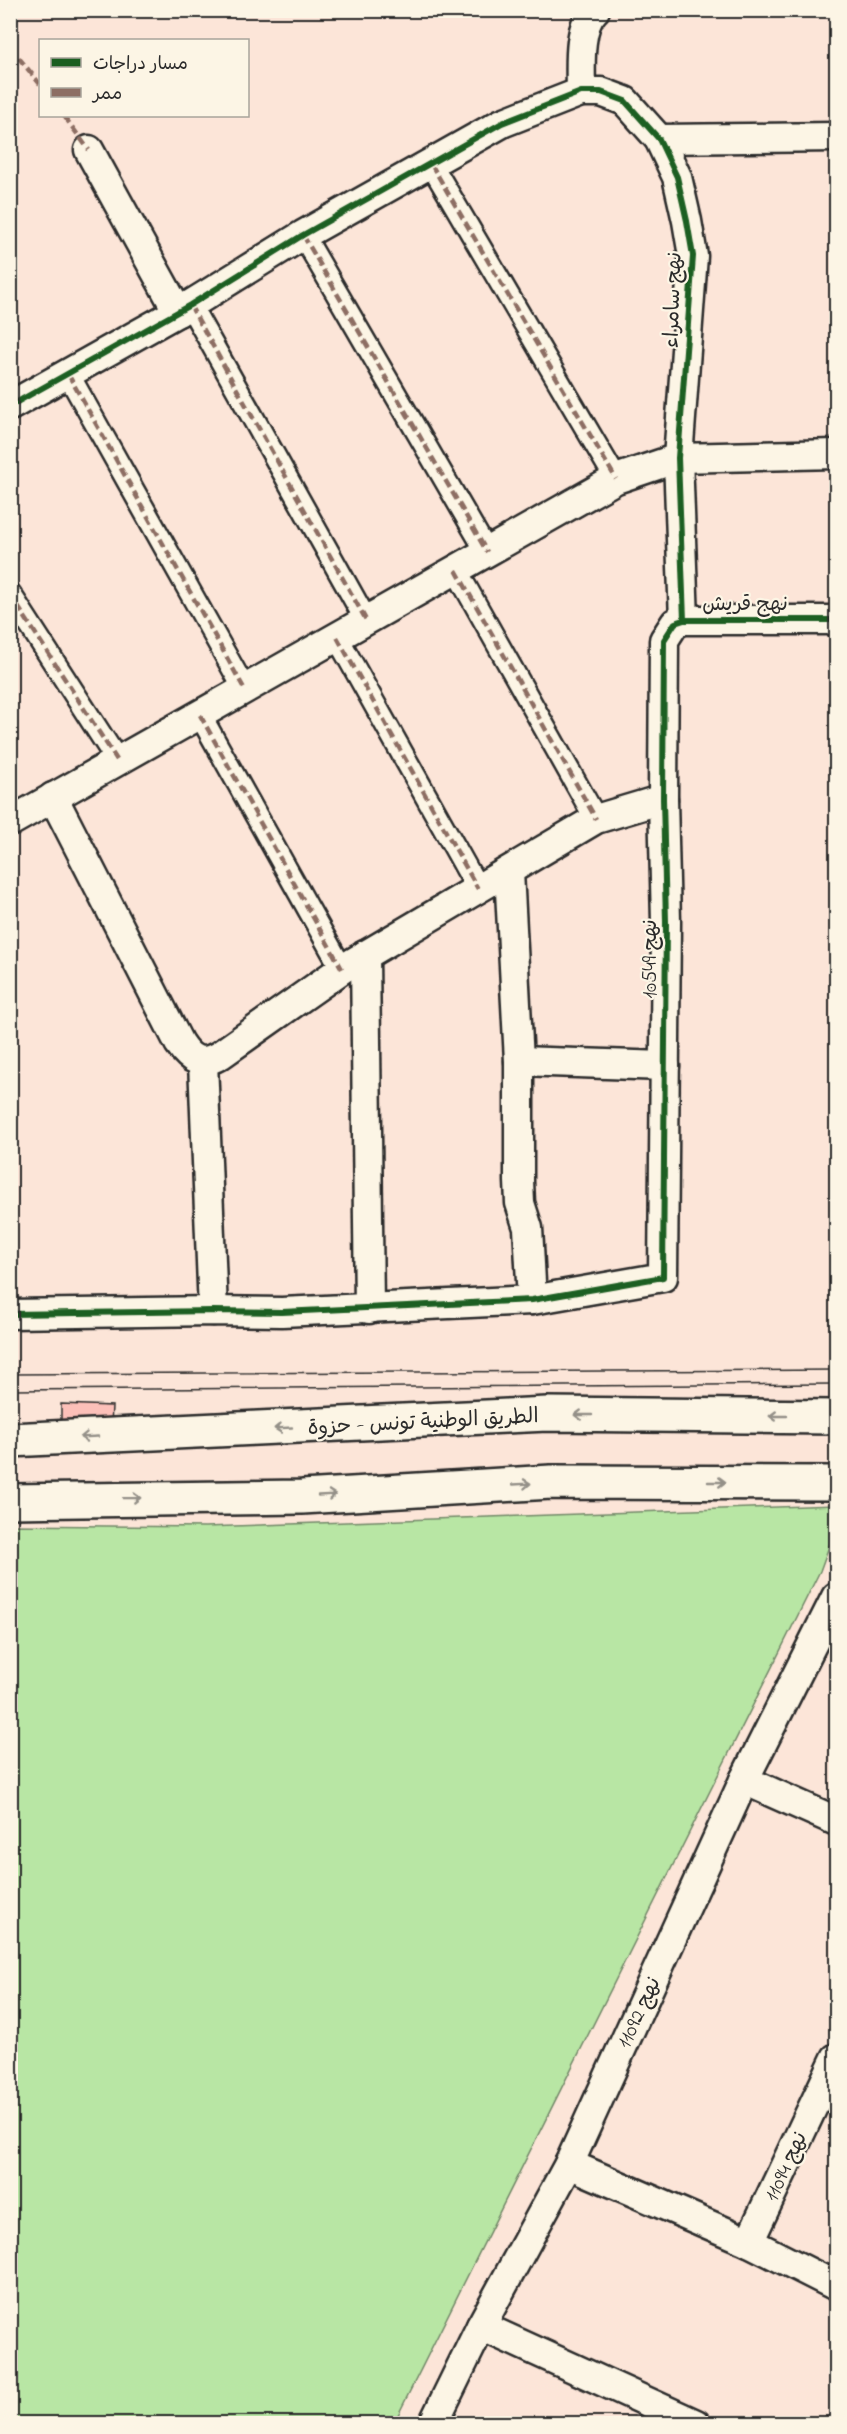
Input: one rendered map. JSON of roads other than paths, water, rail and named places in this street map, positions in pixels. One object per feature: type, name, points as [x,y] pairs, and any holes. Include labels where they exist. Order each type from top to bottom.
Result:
[{"type":"highway","name":"الطريق الوطنية تونس - حزوة","points":[[10,1440],[547,1414],[837,1417]]},
{"type":"highway","points":[[10,1501],[302,1497],[551,1482],[837,1483]]},
{"type":"street","points":[[10,406],[184,308],[303,235],[502,123],[581,92],[581,45],[588,16],[595,10]]},
{"type":"street","name":"نهج سامراء","points":[[581,92],[601,92],[625,101],[659,139],[677,177],[693,256],[678,458]]},
{"type":"street","points":[[659,139],[837,137]]},
{"type":"street","points":[[89,150],[366,620]]},
{"type":"street","points":[[431,165],[616,479]]},
{"type":"street","points":[[303,235],[487,552]]},
{"type":"street","points":[[68,374],[244,690]]},
{"type":"street","points":[[10,822],[616,479],[678,458],[837,454]]},
{"type":"street","points":[[678,458],[684,620]]},
{"type":"street","points":[[456,570],[596,819]]},
{"type":"street","points":[[10,594],[117,760]]},
{"type":"street","name":"نهج قريش","points":[[664,640],[675,623],[684,620],[837,620]]},
{"type":"street","points":[[337,637],[478,889]]},
{"type":"street","name":"نهج 10549","points":[[532,1300],[663,1277],[664,640]]},
{"type":"street","points":[[200,715],[353,962],[369,1309]]},
{"type":"street","points":[[53,797],[179,1043],[188,1057],[203,1062],[220,1055],[353,962],[596,819],[663,800]]},
{"type":"street","points":[[10,1314],[282,1312],[532,1300],[528,1228],[520,1203],[519,1061],[509,872]]},
{"type":"street","points":[[519,1061],[665,1066]]},
{"type":"street","points":[[203,1062],[213,1311]]},
{"type":"street","name":"نهج 11092","points":[[433,2424],[481,2326],[569,2164],[744,1780],[837,1597]]},
{"type":"street","points":[[744,1780],[837,1821]]},
{"type":"street","name":"نهج 11094","points":[[749,2242],[837,2058]]},
{"type":"street","points":[[569,2164],[749,2242],[837,2286]]},
{"type":"street","points":[[481,2326],[696,2424]]},
{"type":"tram line","points":[[10,1374],[836,1370]]},
{"type":"tram line","points":[[10,1390],[836,1384]]}]
